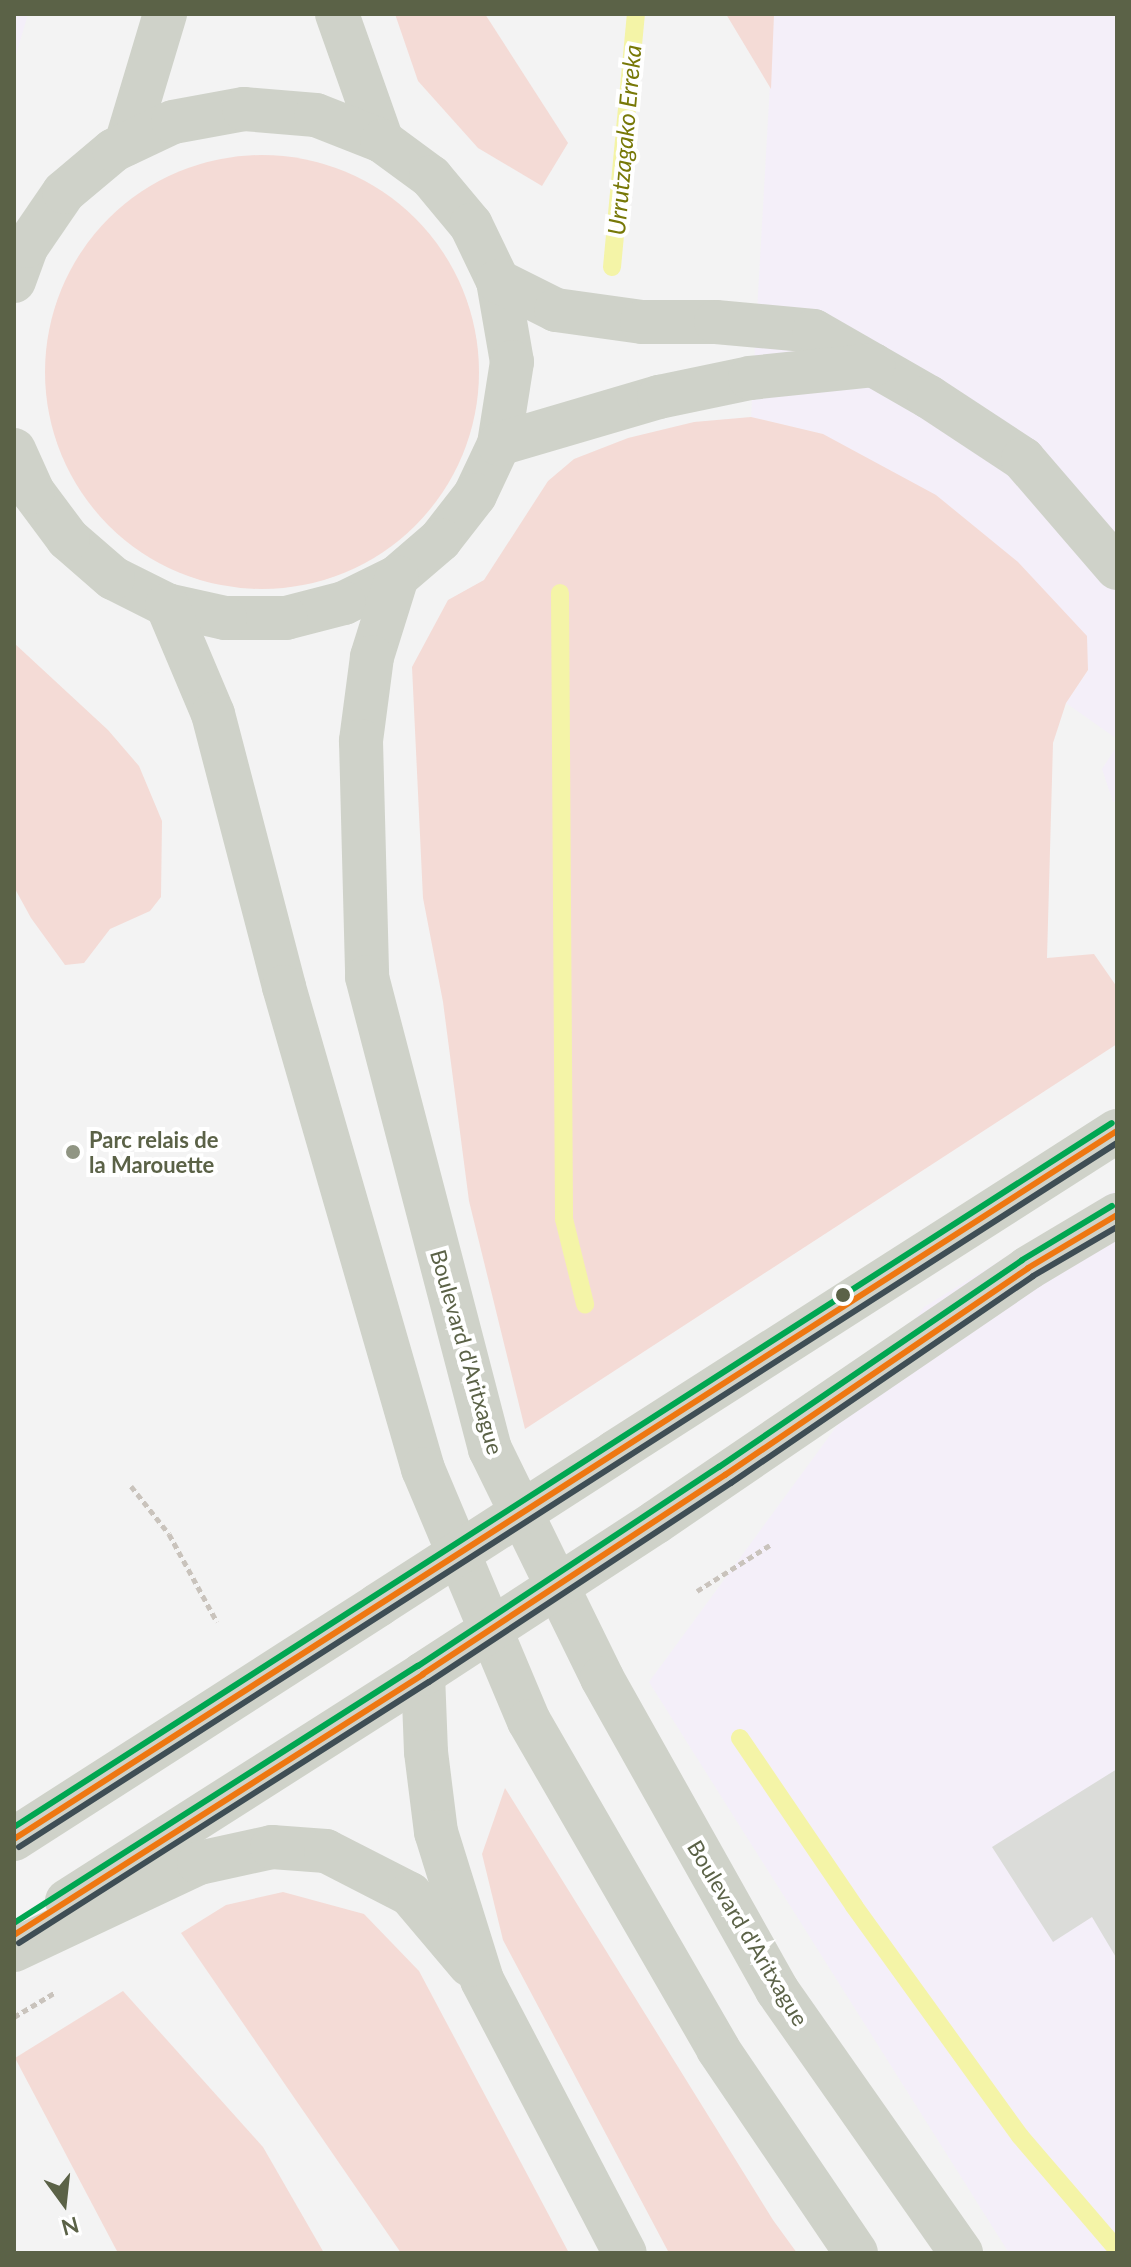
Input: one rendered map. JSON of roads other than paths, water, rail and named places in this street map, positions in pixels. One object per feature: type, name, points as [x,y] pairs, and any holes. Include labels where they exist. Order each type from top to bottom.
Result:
[{"type":"main road","points":[[126,144],[165,14]]},
{"type":"main road","points":[[337,14],[382,141]]},
{"type":"main road","points":[[14,281],[27,246],[64,192],[126,144],[173,122],[244,109],[316,115],[382,141],[431,177],[471,225],[498,281],[512,362],[499,444],[475,495],[440,540],[397,577],[344,603],[286,618],[225,618],[167,605],[113,578],[68,539],[33,492],[14,450]]},
{"type":"main road","points":[[498,281],[556,310],[642,322],[716,322],[814,331],[929,397],[1023,459],[1117,568]]},
{"type":"main road","points":[[499,444],[646,400],[750,378],[873,365]]},
{"type":"main road","name":"Boulevard d'Aritxague","points":[[397,577],[372,657],[361,741],[367,977],[490,1449],[602,1678],[777,1990],[961,2253]]},
{"type":"main road","points":[[167,605],[213,714],[284,987],[423,1469],[529,1721],[718,2049],[856,2253]]},
{"type":"main road","points":[[14,1839],[1117,1131]]},
{"type":"main road","points":[[20,1939],[189,1846],[423,1674],[656,1522],[1028,1268],[1117,1215]]},
{"type":"main road","points":[[423,1674],[426,1752],[436,1832],[482,1980],[625,2253]]},
{"type":"main road","points":[[189,1846],[326,1851],[410,1894],[482,1980]]},
{"type":"waterway","name":"Urrutzagako Erreka","points":[[612,267],[636,14]]},
{"type":"waterway","points":[[560,593],[564,1219],[585,1304]]},
{"type":"waterway","points":[[740,1738],[854,1906],[1020,2136],[1117,2249]]},
{"type":"place","name":"Parc relais de la Marouette","points":[[73,1152]]}]
